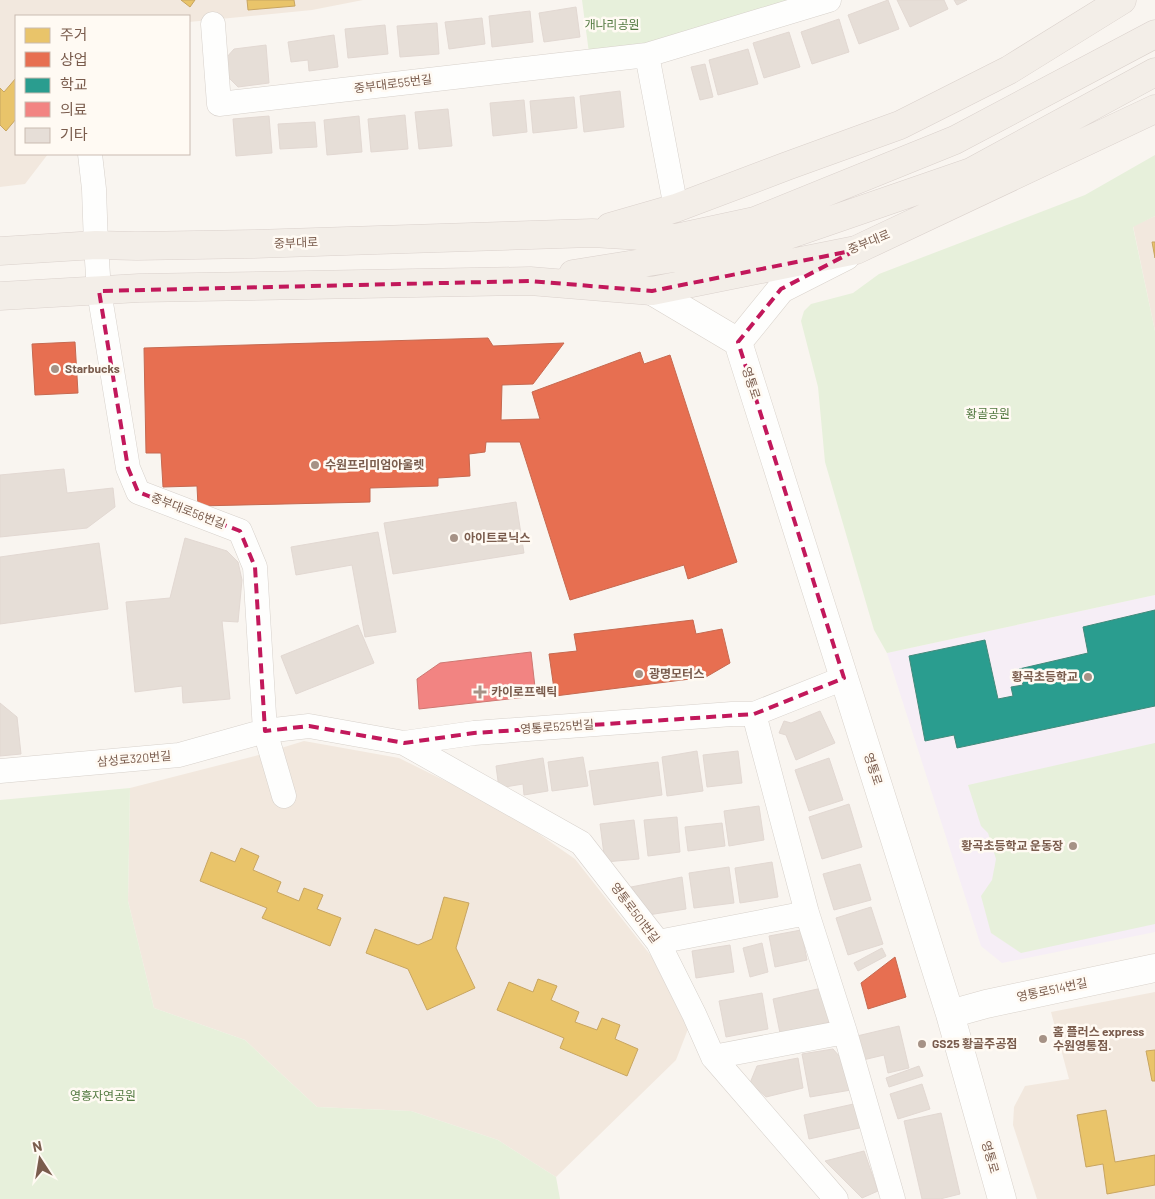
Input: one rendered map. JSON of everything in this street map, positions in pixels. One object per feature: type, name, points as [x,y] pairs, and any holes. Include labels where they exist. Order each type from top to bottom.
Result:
[{"type":"main road","name":"중부대로","points":[[592,233],[676,208],[900,125],[1009,70],[1122,0]]},
{"type":"main road","name":"중부대로","points":[[0,251],[96,245],[253,244],[592,233],[676,238],[755,221],[955,140],[1155,34]]},
{"type":"main road","name":"중부대로","points":[[530,281],[762,244],[971,172],[1155,72]]},
{"type":"main road","name":"중부대로","points":[[0,296],[139,288],[530,281],[652,291],[856,250],[1155,109]]},
{"type":"main road","points":[[253,244],[254,286]]},
{"type":"street","name":"중부대로55번길","points":[[213,24],[219,104],[647,55],[829,0]]},
{"type":"street","points":[[647,55],[676,208]]},
{"type":"street","name":"중부대로56번길","points":[[90,155],[94,189],[99,291],[128,468],[138,492],[240,531],[255,567],[265,731],[284,796]]},
{"type":"street","points":[[652,291],[738,342],[781,289],[856,250]]},
{"type":"street","name":"영통로","points":[[738,342],[950,1014],[1002,1199]]},
{"type":"street","name":"영통로525번길","points":[[265,731],[309,726],[404,743],[474,733],[754,714],[844,678]]},
{"type":"street","points":[[754,714],[808,913],[845,1032],[893,1199]]},
{"type":"street","name":"삼성로320번길","points":[[0,771],[179,755],[265,731]]},
{"type":"street","name":"영통로501번길","points":[[404,743],[580,843],[658,942],[713,1056],[836,1199]]},
{"type":"street","points":[[658,942],[808,913]]},
{"type":"street","name":"영통로514번길","points":[[950,1014],[986,1004],[1155,968]]},
{"type":"street","points":[[713,1056],[845,1032]]},
{"type":"highlighted area","points":[[856,250],[781,289],[738,342],[844,678],[754,714],[474,733],[404,743],[309,726],[265,731],[255,567],[240,531],[138,492],[128,468],[99,291],[530,281],[652,291]]},
{"type":"shaded area","points":[[0,0],[363,0],[312,10],[190,22],[190,15],[15,15],[15,155],[47,155],[25,184],[0,187]]},
{"type":"shaded area","points":[[1155,216],[1155,331],[1133,226]]},
{"type":"shaded area","name":"황곡초등학교","points":[[1155,595],[1155,932],[1002,963],[981,946],[887,653]]},
{"type":"shaded area","points":[[304,741],[399,758],[506,811],[575,859],[652,957],[688,1029],[676,1060],[556,1177],[498,1140],[411,1111],[317,1107],[245,1040],[154,1008],[128,901],[130,788],[255,756]]},
{"type":"shaded area","points":[[1155,992],[1155,1199],[1037,1199],[1013,1125],[1014,1107],[1025,1086],[1069,1079],[1051,1012]]},
{"type":"green space","name":"개나리공원","points":[[582,0],[792,0],[645,48],[589,53]]},
{"type":"green space","name":"황골공원","points":[[1155,155],[1155,216],[1133,227],[1155,331],[1155,595],[887,653],[874,630],[825,462],[818,387],[801,321],[804,311],[811,304],[853,293],[879,274],[1085,195]]},
{"type":"green space","name":"황곡초등학교 운동장","points":[[1155,743],[1155,924],[1021,953],[991,933],[981,896],[992,880],[996,859],[988,833],[981,826],[968,785]]},
{"type":"green space","name":"영흥자연공원","points":[[130,788],[128,901],[154,1008],[245,1040],[317,1107],[411,1111],[498,1140],[556,1177],[560,1199],[0,1199],[0,800]]},
{"type":"building: 주거","points":[[181,0],[195,0],[190,7]]},
{"type":"building: 주거","points":[[247,0],[294,0],[295,6],[248,10]]},
{"type":"building: 주거","points":[[15,79],[15,120],[6,131],[0,125],[0,88],[4,92]]},
{"type":"building: 주거","points":[[1152,242],[1155,242],[1155,258]]},
{"type":"building: 주거","points":[[241,848],[259,856],[253,870],[281,882],[277,892],[299,901],[304,888],[323,895],[317,909],[341,918],[330,946],[262,918],[267,908],[200,881],[211,852],[235,862]]},
{"type":"building: 주거","points":[[444,897],[469,903],[456,948],[475,988],[427,1010],[408,969],[366,953],[375,929],[418,945],[432,939]]},
{"type":"building: 주거","points":[[538,979],[557,986],[551,1000],[579,1012],[575,1022],[597,1030],[602,1018],[620,1025],[615,1039],[638,1049],[627,1076],[560,1048],[564,1038],[497,1010],[509,982],[533,992]]},
{"type":"building: 주거","points":[[1155,1050],[1155,1081],[1152,1081],[1146,1051]]},
{"type":"building: 주거","points":[[1106,1110],[1115,1162],[1155,1155],[1155,1185],[1107,1194],[1103,1164],[1086,1167],[1077,1115]]},
{"type":"building: 상업","name":"수원프리미엄아울렛","points":[[488,338],[493,346],[564,343],[533,384],[502,385],[501,420],[540,419],[532,392],[640,352],[644,364],[670,355],[737,562],[688,579],[684,565],[570,600],[520,442],[486,442],[485,452],[469,454],[470,476],[438,478],[438,486],[370,488],[370,502],[198,506],[197,486],[163,487],[161,453],[146,453],[144,348]]},
{"type":"building: 상업","name":"Starbucks","points":[[75,342],[78,393],[35,395],[32,344]]},
{"type":"building: 상업","points":[[693,620],[696,634],[722,629],[730,663],[706,677],[555,696],[549,654],[577,651],[574,634]]},
{"type":"building: 상업","points":[[895,957],[906,997],[868,1009],[861,983]]},
{"type":"building: 학교","name":"황곡초등학교","points":[[1155,610],[1155,706],[957,748],[954,735],[925,741],[909,656],[985,640],[998,699],[1013,696],[1011,687],[1023,685],[1019,669],[1088,653],[1083,627]]},
{"type":"building: 의료","points":[[531,652],[536,696],[419,709],[417,679],[440,663]]},
{"type":"building: 기타","points":[[888,0],[899,29],[859,44],[848,15]]},
{"type":"building: 기타","points":[[897,0],[944,0],[948,9],[910,27]]},
{"type":"building: 기타","points":[[954,0],[967,0],[957,5]]},
{"type":"building: 기타","points":[[576,7],[580,37],[544,42],[539,13]]},
{"type":"building: 기타","points":[[530,11],[533,42],[492,47],[489,16]]},
{"type":"building: 기타","points":[[482,18],[485,44],[449,49],[445,22]]},
{"type":"building: 기타","points":[[839,19],[849,52],[812,64],[801,32]]},
{"type":"building: 기타","points":[[437,23],[439,54],[400,57],[397,26]]},
{"type":"building: 기타","points":[[385,25],[388,54],[348,58],[345,29]]},
{"type":"building: 기타","points":[[789,32],[800,67],[764,78],[753,43]]},
{"type":"building: 기타","points":[[334,35],[338,67],[309,71],[308,60],[291,62],[288,42]]},
{"type":"building: 기타","points":[[266,45],[269,83],[238,87],[228,77],[226,58],[234,49]]},
{"type":"building: 기타","points":[[748,49],[758,84],[718,95],[709,60]]},
{"type":"building: 기타","points":[[705,64],[713,97],[700,100],[691,67]]},
{"type":"building: 기타","points":[[620,91],[624,127],[584,132],[580,96]]},
{"type":"building: 기타","points":[[574,97],[577,128],[533,133],[530,101]]},
{"type":"building: 기타","points":[[524,100],[527,132],[493,136],[490,103]]},
{"type":"building: 기타","points":[[448,109],[452,146],[419,149],[415,112]]},
{"type":"building: 기타","points":[[405,115],[408,149],[371,152],[368,119]]},
{"type":"building: 기타","points":[[269,116],[272,153],[236,156],[233,119]]},
{"type":"building: 기타","points":[[359,116],[362,152],[327,155],[324,120]]},
{"type":"building: 기타","points":[[315,122],[317,147],[280,149],[278,124]]},
{"type":"building: 기타","points":[[64,469],[67,493],[113,488],[115,507],[87,528],[0,537],[0,475]]},
{"type":"building: 기타","name":"아이트로닉스","points":[[516,502],[524,553],[393,574],[384,523]]},
{"type":"building: 기타","points":[[378,532],[396,632],[365,637],[352,565],[296,575],[291,547]]},
{"type":"building: 기타","points":[[185,538],[227,551],[238,562],[242,580],[238,622],[222,621],[230,699],[183,703],[182,686],[135,692],[126,602],[170,598]]},
{"type":"building: 기타","points":[[99,543],[108,609],[0,624],[0,557]]},
{"type":"building: 기타","points":[[358,625],[374,663],[296,694],[281,656]]},
{"type":"building: 기타","points":[[0,703],[17,717],[21,754],[0,756]]},
{"type":"building: 기타","points":[[820,711],[835,743],[796,760],[786,735],[779,733],[784,721],[791,723]]},
{"type":"building: 기타","points":[[697,751],[703,791],[667,796],[662,757]]},
{"type":"building: 기타","points":[[738,751],[742,783],[707,787],[703,755]]},
{"type":"building: 기타","points":[[583,757],[588,786],[552,791],[548,762]]},
{"type":"building: 기타","points":[[543,758],[548,791],[524,795],[523,784],[499,788],[496,766]]},
{"type":"building: 기타","points":[[829,758],[843,800],[809,811],[795,770]]},
{"type":"building: 기타","points":[[658,762],[662,795],[594,805],[589,771]]},
{"type":"building: 기타","points":[[849,804],[862,847],[822,859],[809,817]]},
{"type":"building: 기타","points":[[759,806],[764,840],[729,846],[724,811]]},
{"type":"building: 기타","points":[[677,817],[680,852],[648,856],[644,820]]},
{"type":"building: 기타","points":[[634,820],[639,859],[605,862],[600,824]]},
{"type":"building: 기타","points":[[722,823],[725,846],[688,851],[685,827]]},
{"type":"building: 기타","points":[[772,862],[778,897],[740,903],[735,868]]},
{"type":"building: 기타","points":[[860,864],[871,900],[834,910],[823,874]]},
{"type":"building: 기타","points":[[729,867],[734,903],[694,908],[689,873]]},
{"type":"building: 기타","points":[[682,877],[686,909],[648,915],[631,887]]},
{"type":"building: 기타","points":[[871,907],[883,944],[848,955],[836,918]]},
{"type":"building: 기타","points":[[801,930],[807,960],[775,967],[769,936]]},
{"type":"building: 기타","points":[[762,943],[768,972],[750,977],[743,948]]},
{"type":"building: 기타","points":[[730,945],[734,972],[696,978],[692,951]]},
{"type":"building: 기타","points":[[882,948],[886,956],[858,971],[854,963]]},
{"type":"building: 기타","points":[[822,988],[830,1022],[780,1033],[773,999]]},
{"type":"building: 기타","points":[[762,993],[768,1029],[726,1037],[719,1001]]},
{"type":"building: 기타","points":[[899,1026],[909,1068],[888,1073],[884,1055],[863,1060],[857,1036]]},
{"type":"building: 기타","points":[[833,1049],[847,1065],[851,1090],[810,1097],[802,1054]]},
{"type":"building: 기타","points":[[798,1058],[803,1088],[766,1097],[750,1083],[757,1066]]},
{"type":"building: 기타","points":[[919,1066],[923,1076],[889,1087],[886,1078]]},
{"type":"building: 기타","points":[[922,1084],[930,1109],[898,1119],[890,1094]]},
{"type":"building: 기타","points":[[858,1103],[864,1127],[809,1139],[804,1115]]},
{"type":"building: 기타","points":[[941,1113],[960,1194],[940,1199],[922,1199],[904,1121]]},
{"type":"building: 기타","points":[[864,1151],[878,1191],[862,1198],[825,1161]]},
{"type":"place","name":"Starbucks","points":[[55,369]]},
{"type":"place","name":"수원프리미엄아울렛","points":[[315,465]]},
{"type":"place","name":"아이트로닉스","points":[[454,538]]},
{"type":"place","name":"광명모터스","points":[[639,674]]},
{"type":"place","name":"황곡초등학교","points":[[1088,677]]},
{"type":"place","name":"카이로프렉틱","points":[[480,692]]},
{"type":"place","name":"황곡초등학교 운동장","points":[[1073,846]]},
{"type":"place","name":"홈 플러스 express 수원영통점.","points":[[1043,1039]]},
{"type":"place","name":"GS25 황골주공점","points":[[922,1044]]}]
